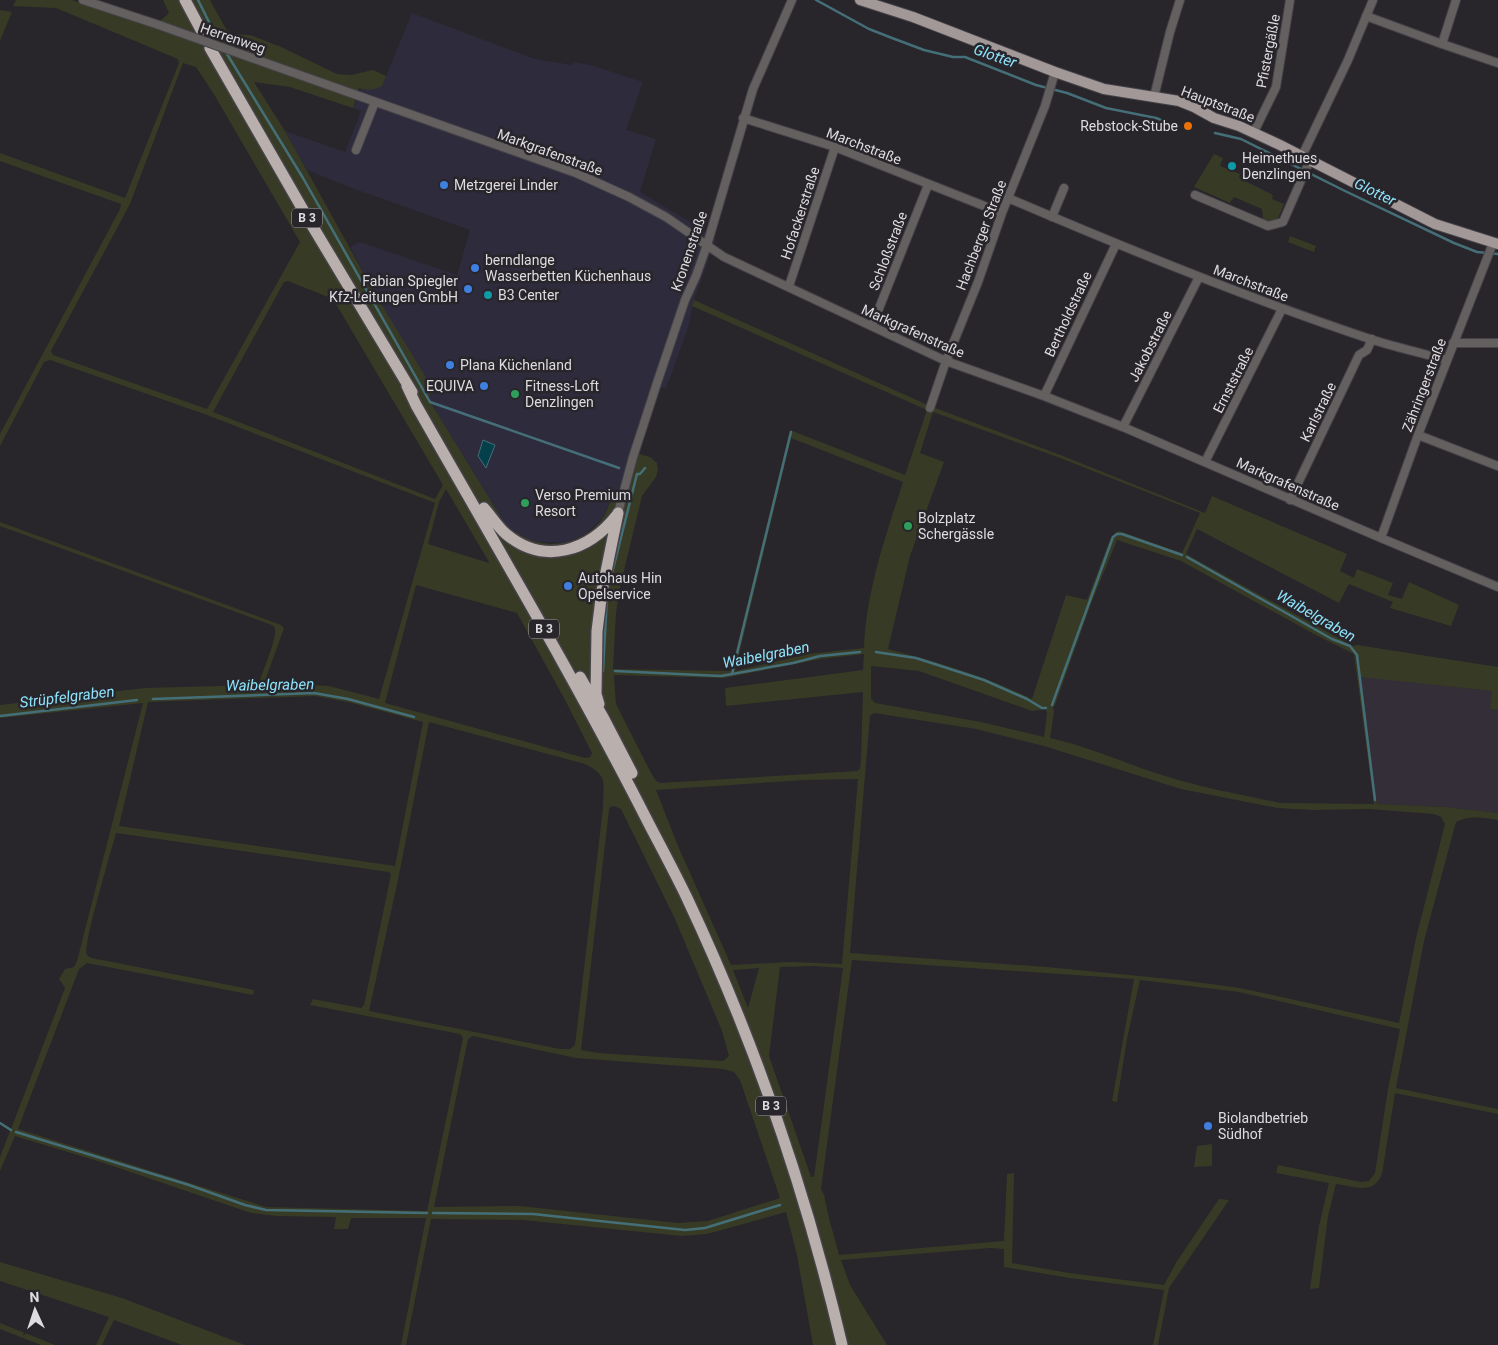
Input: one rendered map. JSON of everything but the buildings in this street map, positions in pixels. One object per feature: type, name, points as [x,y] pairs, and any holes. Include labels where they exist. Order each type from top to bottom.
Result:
[{"type":"highway","points":[[185,0],[201,30]]},
{"type":"highway","name":"B 3","points":[[210,48],[407,386],[566,668],[676,875],[740,1022],[766,1092],[808,1218],[842,1345]]},
{"type":"highway","name":"B 3","points":[[407,386],[428,414],[484,508],[604,719],[665,840],[676,875]]},
{"type":"highway","points":[[484,508],[505,534],[524,546],[538,550],[553,551],[565,550],[586,543],[611,522],[618,513]]},
{"type":"highway","points":[[604,719],[596,694],[597,631],[602,591],[618,513]]},
{"type":"main road","name":"Hauptstraße","points":[[860,0],[912,17],[1104,89],[1187,104],[1214,118],[1254,132],[1305,164],[1435,224],[1494,245]]},
{"type":"street","name":"Herrenweg","points":[[83,0],[374,102]]},
{"type":"street","name":"Kronenstraße","points":[[618,513],[633,457],[658,380],[685,300],[707,245],[743,118],[753,89],[792,0]]},
{"type":"street","points":[[1154,97],[1180,0]]},
{"type":"street","name":"Pfistergäßle","points":[[1254,132],[1276,87],[1290,0]]},
{"type":"street","points":[[1195,195],[1268,226],[1283,222],[1373,0]]},
{"type":"street","points":[[1442,44],[1456,0]]},
{"type":"street","points":[[1366,16],[1498,63]]},
{"type":"street","name":"Hachberger Straße","points":[[930,408],[1002,213],[1050,94],[1056,72]]},
{"type":"street","points":[[356,150],[374,102]]},
{"type":"street","name":"Markgrafenstraße","points":[[374,102],[576,173],[629,197],[666,217],[724,257],[946,361],[1123,427],[1290,500],[1498,587]]},
{"type":"street","name":"Marchstraße","points":[[743,118],[834,147],[1002,213]]},
{"type":"street","name":"Hofackerstraße","points":[[789,286],[834,147]]},
{"type":"street","name":"Schloßstraße","points":[[872,326],[928,185]]},
{"type":"street","points":[[1052,217],[1064,188]]},
{"type":"street","name":"Marchstraße","points":[[1008,198],[1116,244],[1282,309],[1372,339],[1447,360]]},
{"type":"street","name":"Bertholdstraße","points":[[1044,396],[1116,244]]},
{"type":"street","name":"Zähringerstraße","points":[[1381,538],[1453,343],[1494,245]]},
{"type":"street","name":"Jakobstraße","points":[[1123,427],[1199,277]]},
{"type":"street","name":"Ernststraße","points":[[1205,462],[1282,309]]},
{"type":"street","name":"Karlstraße","points":[[1290,500],[1359,355],[1367,350],[1372,339]]},
{"type":"street","points":[[1453,343],[1498,343]]},
{"type":"street","points":[[1418,435],[1498,466]]},
{"type":"shaded area","points":[[412,13],[535,59],[572,65],[574,62],[594,66],[643,82],[626,130],[656,139],[640,192],[716,239],[693,303],[688,328],[666,389],[660,387],[627,497],[613,494],[603,518],[584,535],[565,543],[539,542],[526,538],[507,527],[428,398],[430,396],[350,247],[360,242],[457,275],[470,230],[307,170],[285,131],[345,152],[361,111],[353,108],[361,88],[365,90],[382,86]]},
{"type":"shaded area","points":[[1360,676],[1492,691],[1490,709],[1498,710],[1498,813],[1445,807],[1377,804]]},
{"type":"green space","points":[[16,0],[72,0],[158,29],[161,20],[169,13],[163,0],[210,0],[226,29],[233,34],[250,35],[279,46],[337,74],[351,75],[373,70],[386,76],[382,86],[368,90],[359,88],[353,108],[290,87],[254,82],[285,131],[374,292],[433,389],[428,398],[507,527],[526,538],[548,544],[574,540],[596,526],[602,519],[613,493],[627,497],[639,454],[650,457],[657,463],[656,477],[642,496],[620,587],[616,613],[613,669],[731,671],[790,430],[905,475],[927,410],[692,306],[694,300],[930,406],[1063,456],[1205,513],[1212,496],[1347,554],[1340,571],[1354,578],[1357,569],[1393,583],[1388,595],[1402,599],[1409,582],[1459,605],[1451,626],[1390,608],[1393,602],[1349,584],[1339,603],[1197,529],[1186,554],[1353,646],[1357,645],[1498,667],[1498,710],[1490,709],[1492,691],[1361,677],[1377,804],[1445,807],[1498,813],[1498,820],[1471,818],[1456,822],[1424,941],[1396,1088],[1498,1109],[1498,1114],[1395,1093],[1382,1174],[1374,1185],[1368,1187],[1356,1188],[1336,1184],[1328,1216],[1319,1288],[1310,1289],[1319,1226],[1329,1183],[1276,1173],[1278,1165],[1361,1182],[1369,1181],[1375,1173],[1388,1089],[1400,1029],[1239,992],[1140,980],[1127,1039],[1117,1102],[1112,1101],[1134,979],[852,960],[821,1189],[839,1255],[1004,1241],[1007,1174],[1014,1173],[1012,1263],[1069,1273],[1164,1285],[1177,1261],[1219,1199],[1229,1200],[1169,1288],[1158,1345],[1153,1345],[1164,1290],[1004,1267],[1004,1249],[990,1248],[841,1260],[850,1285],[887,1345],[813,1345],[797,1255],[786,1212],[707,1234],[682,1236],[523,1220],[431,1219],[406,1345],[401,1345],[426,1218],[351,1218],[348,1229],[334,1229],[336,1217],[276,1216],[251,1213],[104,1163],[15,1136],[0,1171],[0,1157],[10,1131],[0,1122],[11,1129],[65,988],[59,979],[65,969],[74,967],[77,961],[143,703],[0,718],[0,705],[145,688],[255,685],[260,680],[272,646],[275,628],[272,625],[0,526],[0,522],[281,625],[284,628],[265,681],[266,686],[329,686],[379,699],[435,503],[207,415],[50,360],[44,362],[0,446],[0,434],[121,204],[0,161],[0,153],[125,198],[179,63],[178,59],[56,8],[13,6]],"holes":[[[183,63],[196,67],[215,96],[300,242],[207,409],[53,355],[51,351],[130,204]],[[288,281],[333,299],[443,485],[435,499],[213,412],[284,282]],[[933,412],[1060,458],[1200,513],[1182,553],[1118,531],[1111,537],[1087,600],[1066,595],[1032,699],[997,683],[961,670],[888,649],[910,556],[944,462],[920,453]],[[791,438],[903,482],[873,584],[864,648],[808,654],[735,671]],[[446,489],[489,563],[428,544],[439,502]],[[1117,540],[1181,561],[1354,654],[1374,804],[1280,803],[1165,776],[1083,747],[1050,738],[1053,707],[1092,601]],[[416,585],[517,613],[589,747],[592,753],[590,757],[585,758],[385,703]],[[864,654],[863,670],[725,688],[726,706],[863,692],[860,769],[857,771],[661,783],[656,781],[650,771],[616,704],[614,675],[724,678],[821,659]],[[871,666],[919,671],[1032,711],[1046,709],[1047,714],[1044,737],[981,722],[875,703],[871,699]],[[315,696],[348,702],[423,722],[395,866],[119,826],[148,702]],[[874,713],[976,729],[1044,746],[1181,789],[1277,808],[1313,810],[1369,809],[1434,814],[1441,817],[1445,824],[1416,938],[1399,1023],[1240,988],[1047,967],[850,953],[870,716]],[[429,722],[585,764],[598,772],[603,781],[603,808],[575,1045],[570,1049],[560,1049],[369,1011],[398,880]],[[858,779],[842,964],[790,962],[731,965],[678,846],[656,790],[804,780]],[[614,806],[621,809],[675,919],[722,1031],[729,1056],[723,1061],[598,1053],[581,1050],[609,810],[610,807]],[[116,833],[389,872],[391,874],[364,1005],[361,1008],[313,999],[310,1005],[460,1034],[463,1038],[427,1211],[266,1207],[18,1129],[79,969],[87,963],[253,995],[254,990],[94,959],[88,956],[89,935]],[[815,966],[843,968],[814,1177],[811,1177],[769,1056],[780,967]],[[759,968],[748,1008],[733,970]],[[473,1036],[576,1058],[723,1069],[734,1072],[740,1080],[780,1198],[708,1221],[678,1223],[519,1206],[434,1207],[468,1039]]]},
{"type":"green space","points":[[0,11],[12,12],[0,41]]},
{"type":"green space","points":[[1214,154],[1223,158],[1220,166],[1240,174],[1239,178],[1273,195],[1272,199],[1284,204],[1278,218],[1268,222],[1263,219],[1262,209],[1234,197],[1230,203],[1194,187]]},
{"type":"green space","points":[[1290,236],[1316,246],[1314,252],[1288,242]]},
{"type":"green space","points":[[1212,1144],[1212,1166],[1194,1167],[1197,1146]]},
{"type":"green space","points":[[0,1262],[122,1298],[245,1345],[182,1345],[114,1320],[102,1345],[96,1345],[109,1317],[0,1281]]},
{"type":"green space","points":[[0,1323],[55,1345],[41,1345],[0,1329]]},
{"type":"water","points":[[483,440],[495,445],[486,468],[478,456]]},
{"type":"waterway","points":[[198,0],[215,34]]},
{"type":"waterway","name":"Glotter","points":[[816,0],[869,29],[924,50],[953,57],[965,57],[1036,85],[1067,93],[1106,108],[1156,118],[1171,124]]},
{"type":"waterway","points":[[227,54],[303,178],[430,402],[619,468]]},
{"type":"waterway","name":"Glotter","points":[[1215,133],[1241,139],[1454,243],[1477,252],[1498,254]]},
{"type":"waterway","points":[[732,674],[791,432]]},
{"type":"waterway","points":[[610,581],[637,474],[640,474],[645,468]]},
{"type":"waterway","name":"Waibelgraben","points":[[1052,705],[1113,537],[1117,534],[1122,534],[1182,555]]},
{"type":"waterway","name":"Waibelgraben","points":[[1187,557],[1332,639],[1350,646],[1357,655],[1375,800]]},
{"type":"waterway","points":[[603,671],[607,596]]},
{"type":"waterway","name":"Waibelgraben","points":[[615,671],[721,676],[793,663],[820,656],[860,652]]},
{"type":"waterway","name":"Waibelgraben","points":[[876,652],[916,658],[984,680],[1027,699],[1042,708],[1046,708]]},
{"type":"waterway","name":"Waibelgraben","points":[[153,699],[314,693],[348,699],[414,717]]},
{"type":"waterway","name":"Strüpfelgraben","points":[[0,716],[137,700]]},
{"type":"waterway","points":[[0,1123],[11,1130]]},
{"type":"waterway","points":[[16,1132],[266,1210],[427,1213]]},
{"type":"waterway","points":[[433,1213],[533,1214],[685,1230],[705,1228],[780,1205]]},
{"type":"place","name":"Rebstock-Stube","points":[[1188,126]]},
{"type":"place","name":"Heimethues Denzlingen","points":[[1232,166]]},
{"type":"place","name":"Metzgerei Linder","points":[[444,185]]},
{"type":"place","name":"berndlange Wasserbetten Küchenhaus","points":[[475,268]]},
{"type":"place","name":"Fabian Spiegler Kfz-Leitungen GmbH","points":[[468,289]]},
{"type":"place","name":"B3 Center","points":[[488,295]]},
{"type":"place","name":"Plana Küchenland","points":[[450,365]]},
{"type":"place","name":"EQUIVA","points":[[484,386]]},
{"type":"place","name":"Fitness-Loft Denzlingen","points":[[515,394]]},
{"type":"place","name":"Verso Premium Resort","points":[[525,503]]},
{"type":"place","name":"Bolzplatz Schergässle","points":[[908,526]]},
{"type":"place","name":"Autohaus Hin Opelservice","points":[[568,586]]},
{"type":"place","name":"Biolandbetrieb Südhof","points":[[1208,1126]]}]
